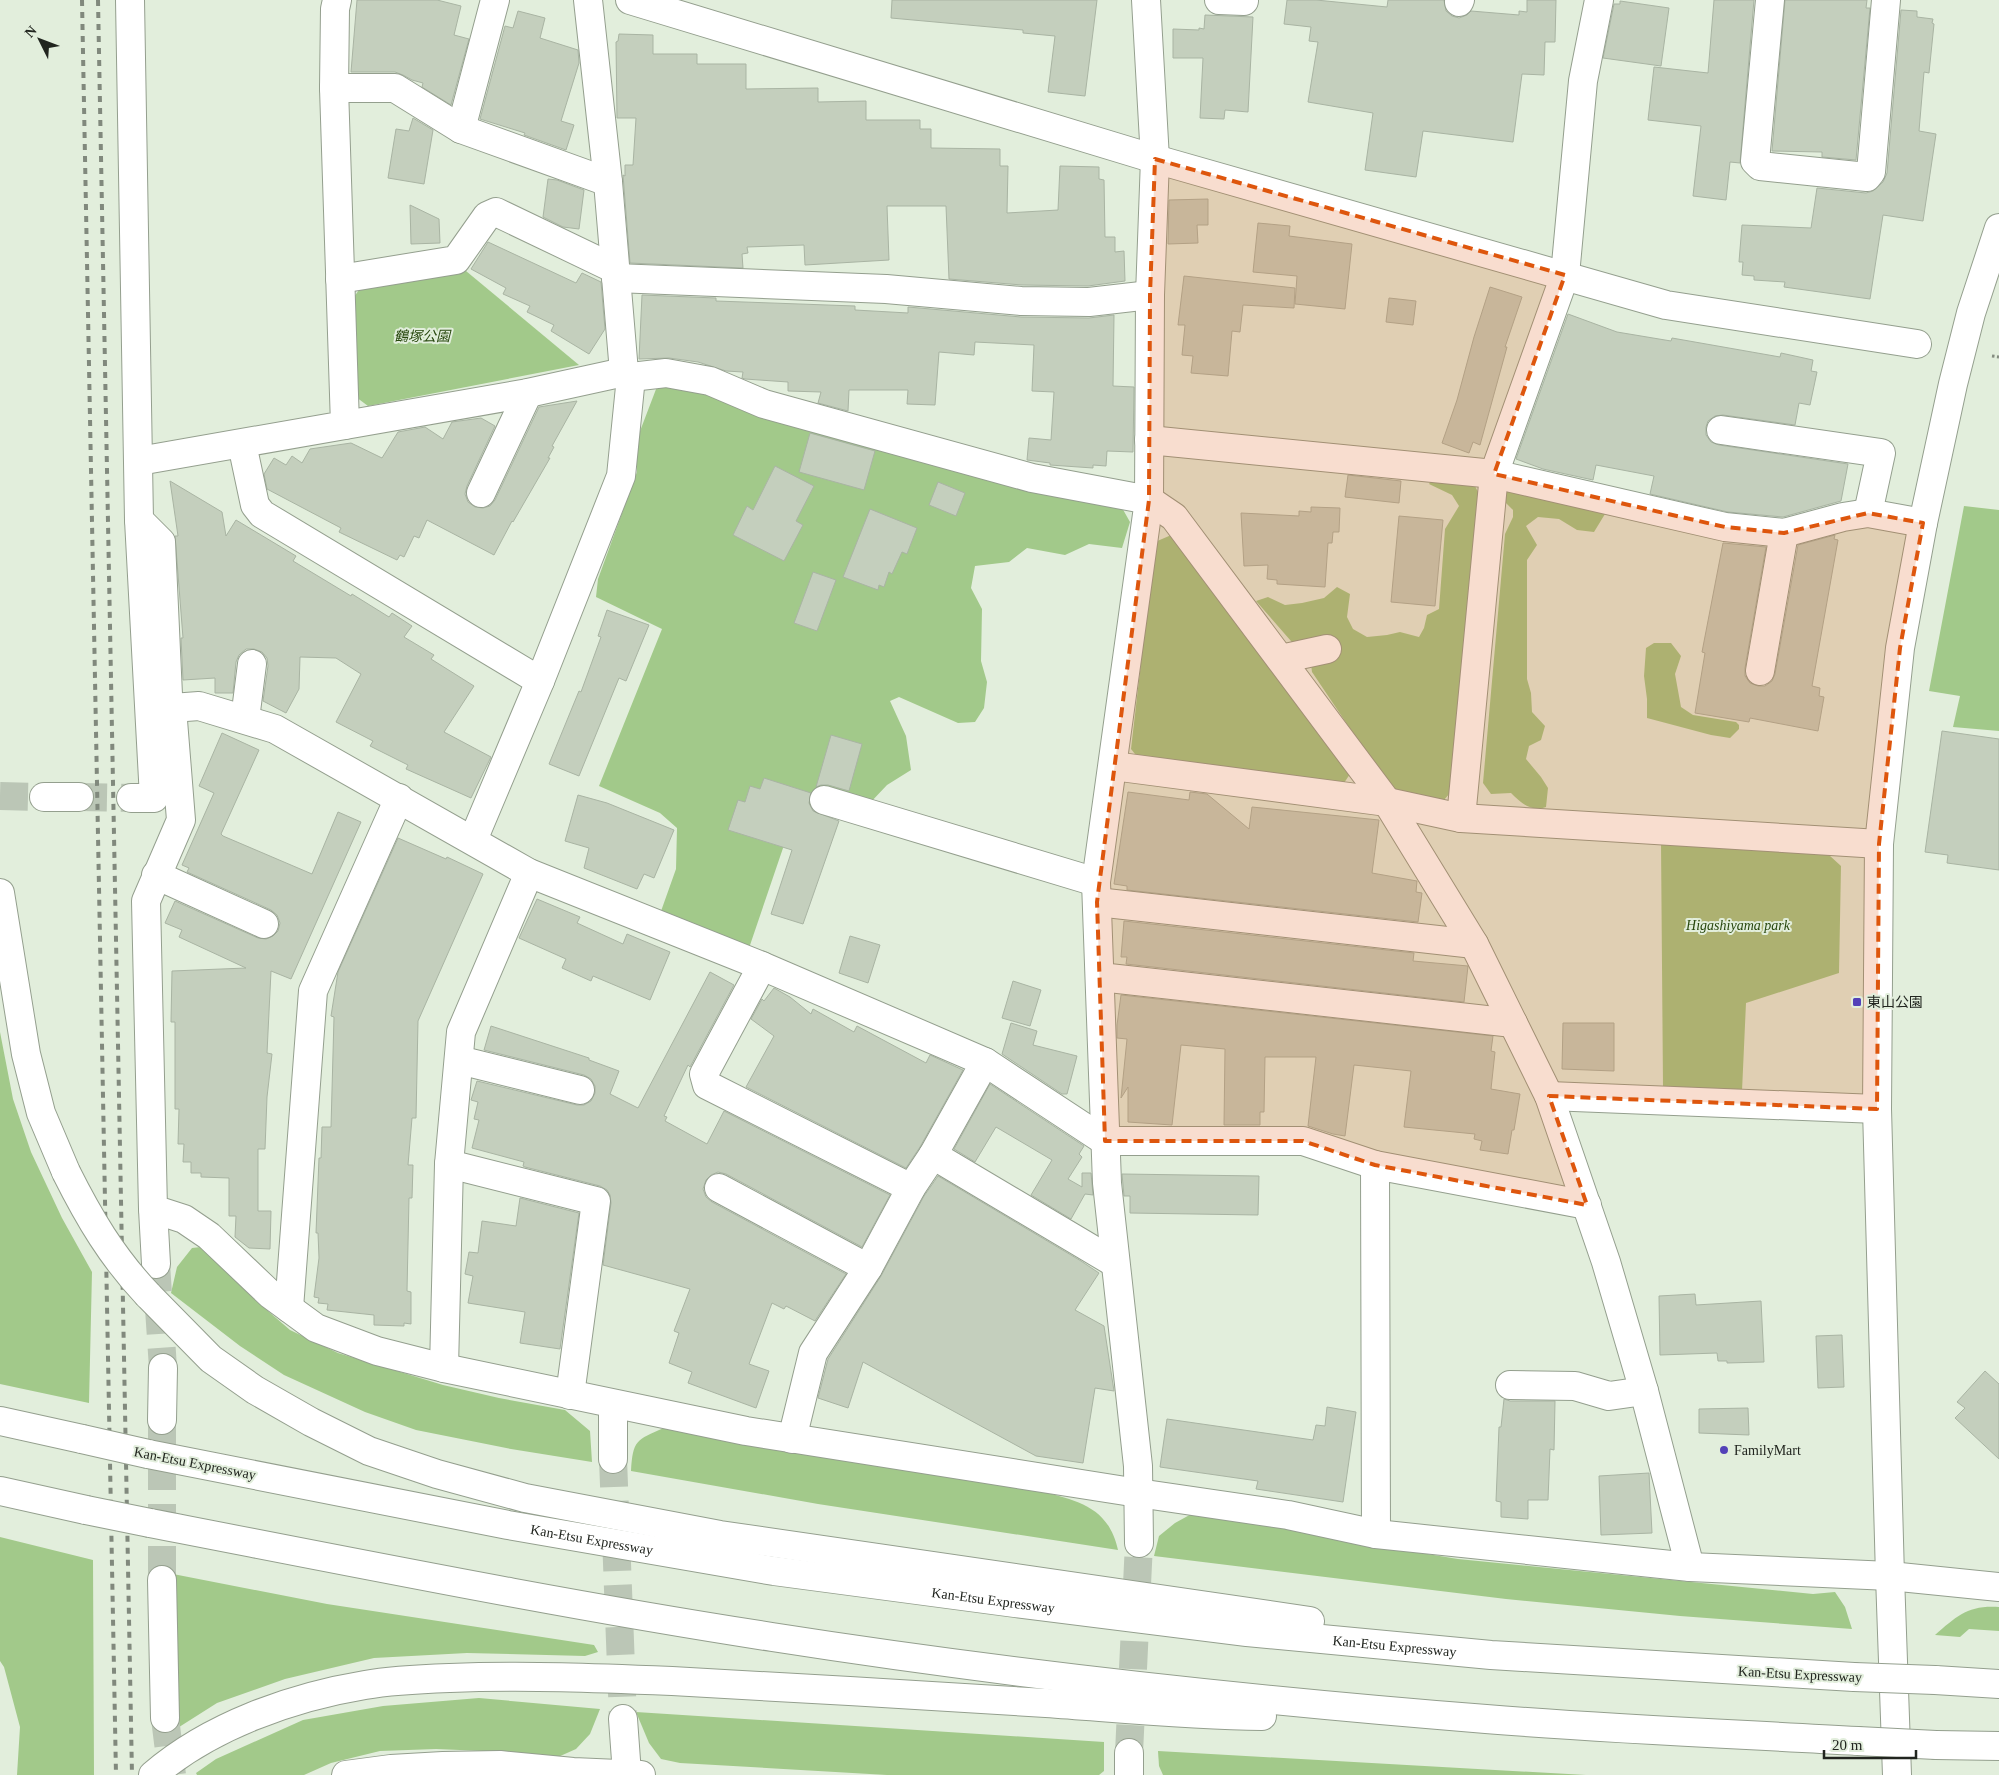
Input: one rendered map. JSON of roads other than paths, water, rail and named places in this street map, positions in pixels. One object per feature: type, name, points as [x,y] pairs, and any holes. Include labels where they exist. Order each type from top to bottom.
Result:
[{"type":"main road","points":[[130,0],[139,520],[154,798],[131,798]]},
{"type":"main road","points":[[337,0],[335,9],[334,88],[345,425]]},
{"type":"main road","points":[[461,129],[496,0]]},
{"type":"main road","points":[[473,840],[540,681],[621,476],[628,374],[615,273],[608,182],[588,0]]},
{"type":"main road","points":[[630,0],[1155,159],[1666,305],[1916,344]]},
{"type":"main road","points":[[1139,1543],[1138,1466],[1108,1183],[1097,892],[1149,500],[1150,295],[1155,159],[1146,0]]},
{"type":"main road","points":[[1461,818],[1494,474],[1564,275],[1583,81],[1599,0]]},
{"type":"main road","points":[[1770,0],[1755,160],[1760,166],[1867,177],[1871,172],[1886,0]]},
{"type":"main road","points":[[334,88],[395,88],[461,129],[608,182]]},
{"type":"main road","points":[[340,279],[456,260],[487,216],[496,212],[615,273],[886,289],[1021,301],[1089,302],[1150,295]]},
{"type":"main road","points":[[1897,1775],[1877,1109],[1879,844],[1900,648],[1923,523],[1953,384],[1971,313],[1999,228]]},
{"type":"main road","points":[[139,461],[628,374],[666,373],[710,382],[764,404],[1032,478],[1149,500],[1174,518],[1387,802],[1474,944],[1549,1096],[1587,1205],[1644,1391],[1690,1567]]},
{"type":"main road","points":[[481,493],[528,393]]},
{"type":"main road","points":[[1722,430],[1881,453],[1868,513]]},
{"type":"main road","points":[[1149,440],[1494,474],[1725,527],[1784,533],[1842,517],[1868,513],[1923,523]]},
{"type":"main road","points":[[242,444],[255,505],[262,514],[540,681]]},
{"type":"main road","points":[[139,520],[161,542],[168,695],[172,708],[181,820],[146,901],[156,1264]]},
{"type":"main road","points":[[1760,671],[1784,533]]},
{"type":"main road","points":[[1281,659],[1326,650]]},
{"type":"main road","points":[[245,719],[252,664]]},
{"type":"main road","points":[[172,708],[199,706],[276,729],[528,873],[762,966],[985,1062],[1106,1141],[1303,1141],[1375,1165],[1587,1205]]},
{"type":"main road","points":[[1113,766],[1387,802],[1461,818],[1879,844]]},
{"type":"main road","points":[[44,797],[79,797]]},
{"type":"main road","points":[[289,1308],[313,992],[399,798]]},
{"type":"main road","points":[[824,800],[1097,892],[1474,944]]},
{"type":"main road","points":[[444,1368],[449,1164],[461,1032],[528,873]]},
{"type":"main road","points":[[156,875],[264,924]]},
{"type":"main road","points":[[0,893],[26,1054],[41,1113],[66,1172],[92,1223],[129,1276],[211,1358],[255,1390],[311,1422],[369,1450],[437,1474],[525,1498],[720,1535],[1306,1620],[1490,1655]]},
{"type":"main road","points":[[762,966],[704,1074],[707,1085],[911,1188]]},
{"type":"main road","points":[[1100,977],[1513,1023]]},
{"type":"main road","points":[[459,1060],[580,1090]]},
{"type":"main road","points":[[792,1439],[813,1353],[868,1268],[911,1188],[933,1155],[985,1062]]},
{"type":"main road","points":[[1549,1096],[1877,1109]]},
{"type":"main road","points":[[933,1155],[1115,1263]]},
{"type":"main road","points":[[449,1164],[596,1201],[570,1395]]},
{"type":"main road","points":[[1375,1165],[1376,1534]]},
{"type":"main road","points":[[719,1188],[868,1268]]},
{"type":"main road","points":[[153,1209],[184,1219],[209,1236],[271,1295],[316,1328],[377,1351],[444,1368],[613,1404],[792,1439],[1138,1493],[1288,1514],[1376,1534],[1690,1567],[1890,1576],[1999,1587]]},
{"type":"main road","points":[[162,1420],[163,1368]]},
{"type":"main road","points":[[1510,1384],[1574,1386],[1609,1396],[1644,1391]]},
{"type":"main road","points":[[613,1404],[613,1458]]},
{"type":"main road","name":"Kan-Etsu Expressway","points":[[0,1421],[148,1454],[508,1526],[774,1571],[1247,1632],[1490,1655],[1999,1684]]},
{"type":"main road","points":[[0,1491],[150,1523],[488,1588],[772,1637],[1000,1669],[1237,1697],[1490,1720],[1858,1741],[1999,1746]]},
{"type":"main road","points":[[162,1580],[165,1718]]},
{"type":"main road","points":[[155,1773],[190,1749],[227,1728],[270,1709],[317,1695],[366,1685],[484,1677],[605,1678],[820,1689],[1239,1716],[1490,1720]]},
{"type":"main road","points":[[346,1775],[391,1769],[500,1765],[573,1774],[634,1774],[623,1719]]},
{"type":"tunnel","points":[[0,796],[44,797]]},
{"type":"tunnel","points":[[79,797],[131,798]]},
{"type":"tunnel","points":[[156,1264],[163,1368]]},
{"type":"tunnel","points":[[162,1420],[162,1580]]},
{"type":"tunnel","points":[[613,1459],[623,1719]]},
{"type":"tunnel","points":[[1129,1753],[1139,1543]]},
{"type":"tunnel","points":[[165,1718],[172,1775]]},
{"type":"railway","points":[[82,0],[116,1775]]},
{"type":"railway","points":[[98,0],[132,1775]]},
{"type":"place","name":"東山公園","points":[[1857,1002]]},
{"type":"place","name":"FamilyMart","points":[[1724,1450]]},
{"type":"park label","name":"鶴塚公園","points":[[422,336]]},
{"type":"park label","name":"Higashiyama park","points":[[1738,925]]}]
